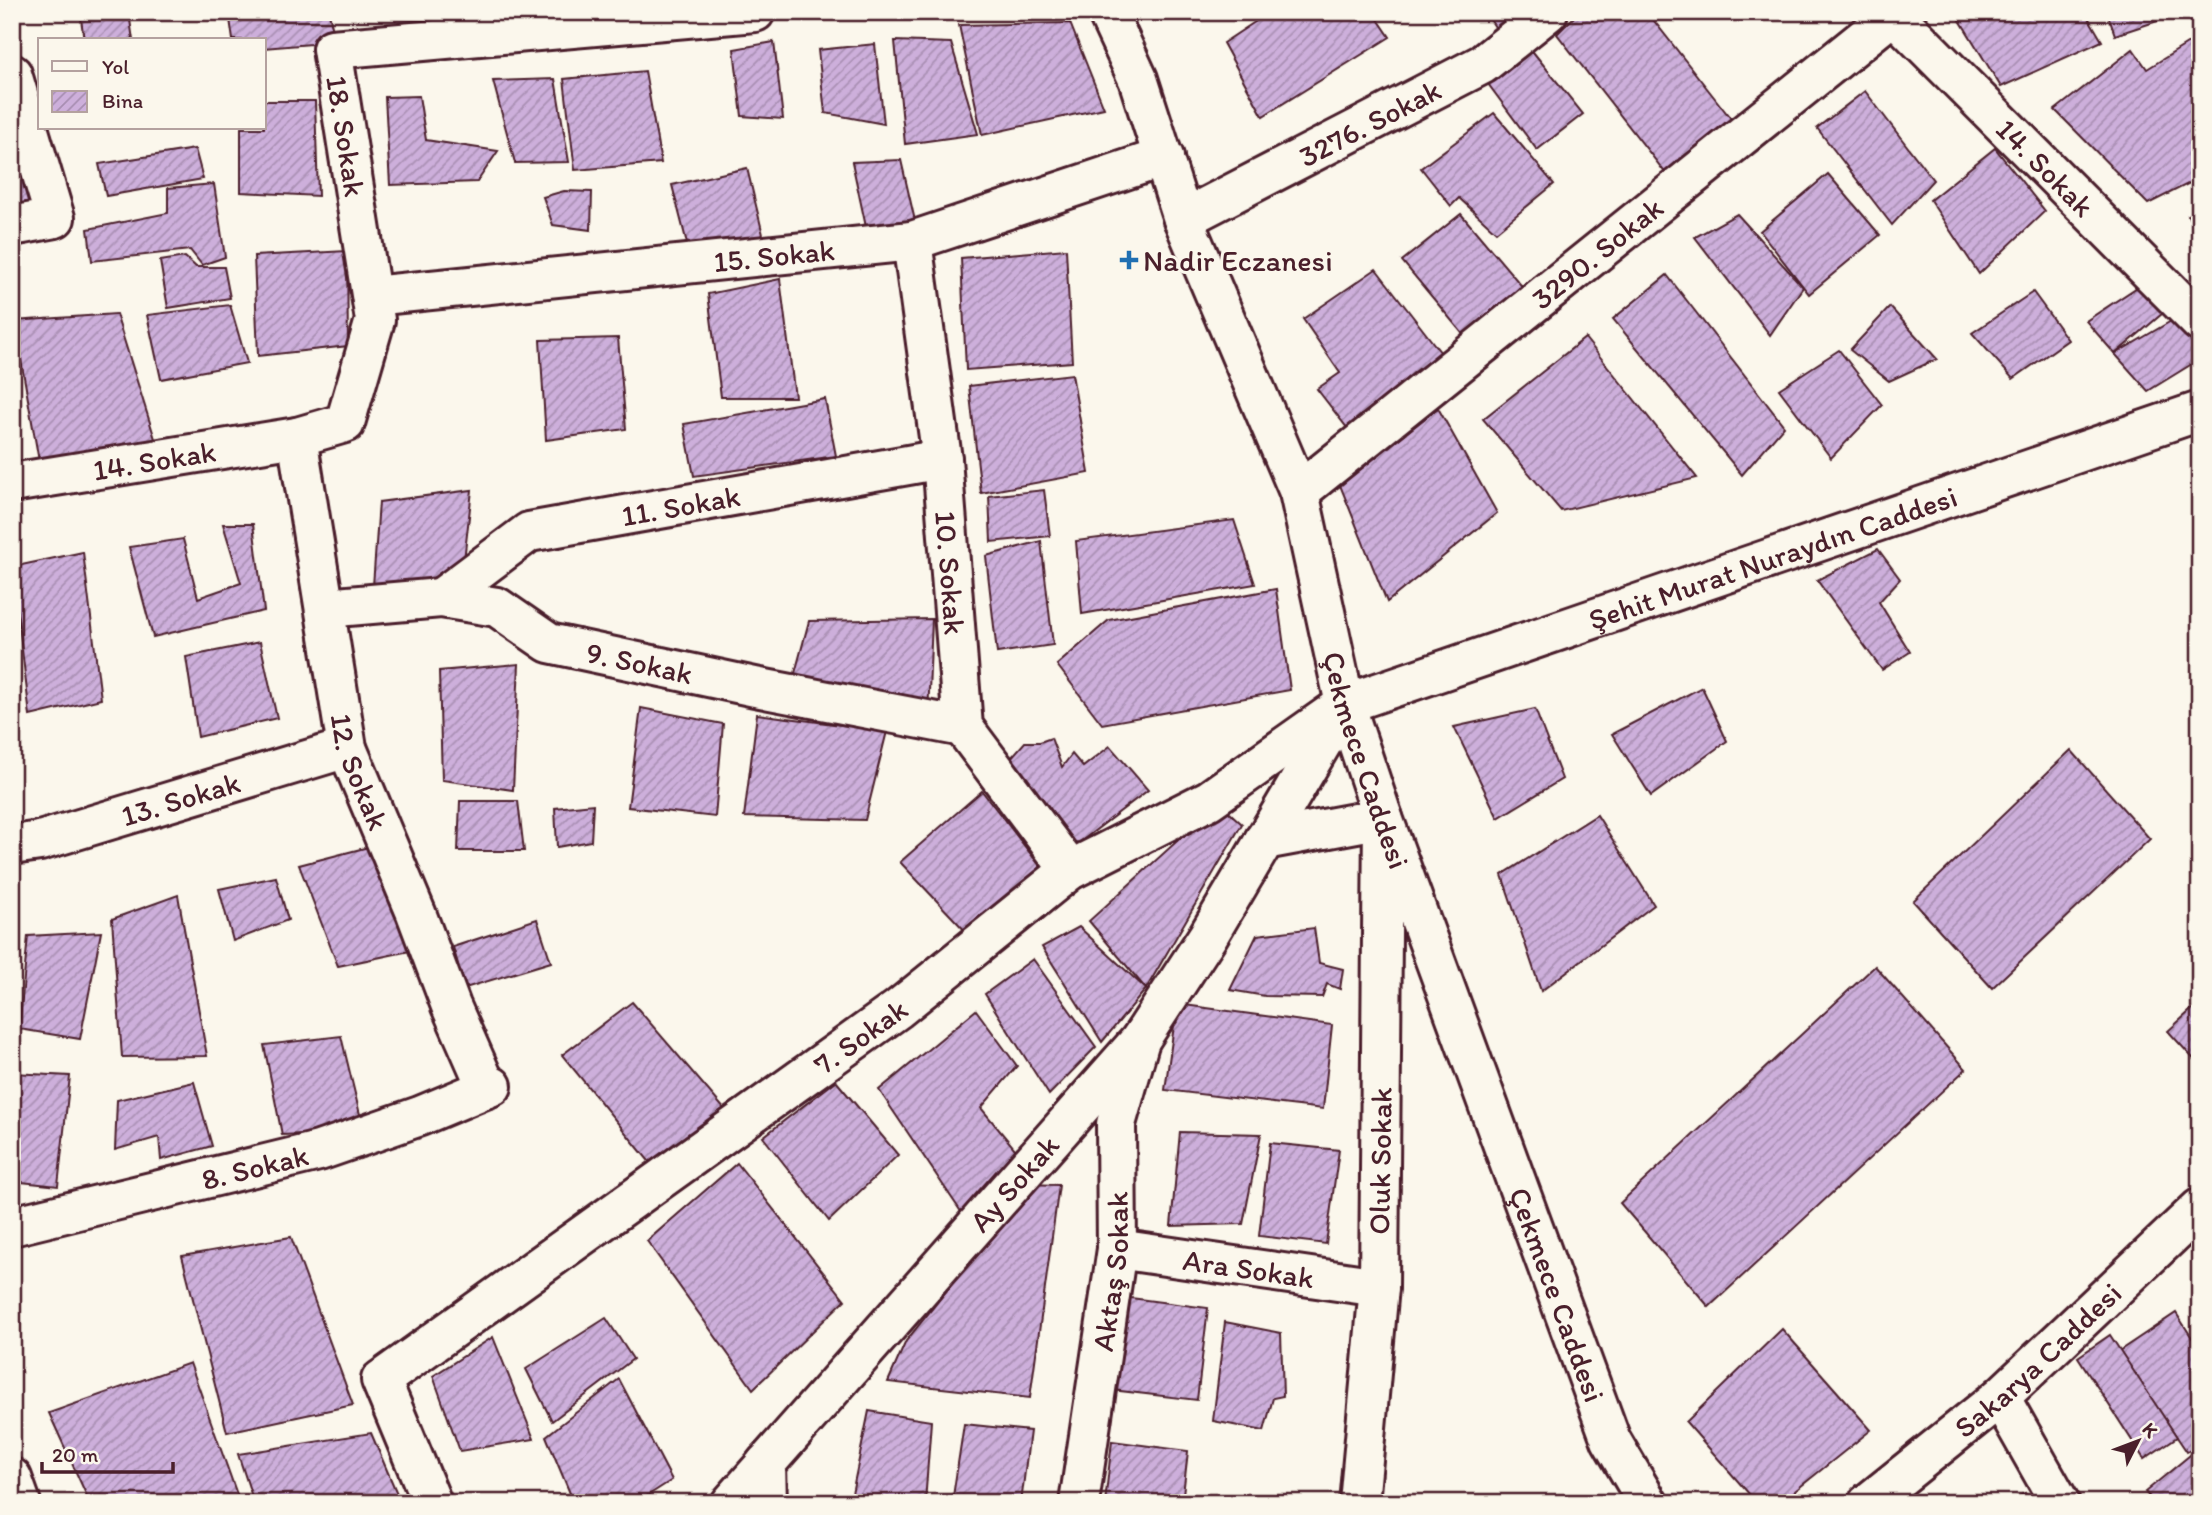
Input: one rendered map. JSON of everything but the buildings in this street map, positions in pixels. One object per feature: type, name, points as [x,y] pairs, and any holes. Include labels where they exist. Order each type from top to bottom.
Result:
[{"type":"street","name":"18. Sokak","points":[[297,437],[345,423],[375,320],[332,49],[755,12]]},
{"type":"street","name":"Çekmece Caddesi","points":[[1107,12],[1138,79],[1183,219],[1299,492],[1345,704],[1383,818],[1611,1440],[1648,1503]]},
{"type":"street","name":"3276. Sokak","points":[[1183,219],[1483,64],[1548,12]]},
{"type":"street","name":"14. Sokak","points":[[1893,13],[2200,322]]},
{"type":"street","name":"3290. Sokak","points":[[1299,492],[1893,13]]},
{"type":"street","points":[[12,74],[55,218],[12,226]]},
{"type":"street","name":"15. Sokak","points":[[372,296],[912,241],[1164,157]]},
{"type":"street","name":"10. Sokak","points":[[912,241],[942,459],[963,727]]},
{"type":"street","name":"Şehit Murat Nuraydın Caddesi","points":[[1345,704],[2200,411]]},
{"type":"street","name":"14. Sokak","points":[[12,483],[297,437]]},
{"type":"street","name":"12. Sokak","points":[[297,437],[347,748],[416,913],[451,1006],[489,1087]]},
{"type":"street","name":"11. Sokak","points":[[441,598],[530,532],[942,459]]},
{"type":"street","name":"9. Sokak","points":[[325,608],[441,598],[497,607],[549,643],[755,687],[963,727]]},
{"type":"street","name":"Ay Sokak","points":[[731,1503],[1140,1040],[1208,936],[1345,704]]},
{"type":"street","name":"7. Sokak","points":[[432,1503],[382,1380],[898,1009],[1070,870],[1209,800],[1345,704]]},
{"type":"street","points":[[963,727],[1070,870]]},
{"type":"street","name":"13. Sokak","points":[[12,845],[40,841],[347,748]]},
{"type":"street","points":[[1264,840],[1383,818]]},
{"type":"street","name":"Oluk Sokak","points":[[1359,1503],[1379,1287],[1383,818]]},
{"type":"street","name":"Aktaş Sokak","points":[[1079,1503],[1117,1250],[1116,1124],[1140,1040]]},
{"type":"street","name":"8. Sokak","points":[[12,1226],[318,1151],[421,1116],[489,1087]]},
{"type":"street","name":"Sakarya Caddesi","points":[[1868,1503],[2000,1397],[2200,1208]]},
{"type":"street","name":"Ara Sokak","points":[[1117,1250],[1379,1287]]},
{"type":"street","points":[[2000,1397],[2060,1503]]},
{"type":"street","points":[[766,1463],[767,1503]]},
{"type":"street","points":[[12,1478],[21,1503]]},
{"type":"place","name":"Nadir Eczanesi","points":[[1129,260]]}]
